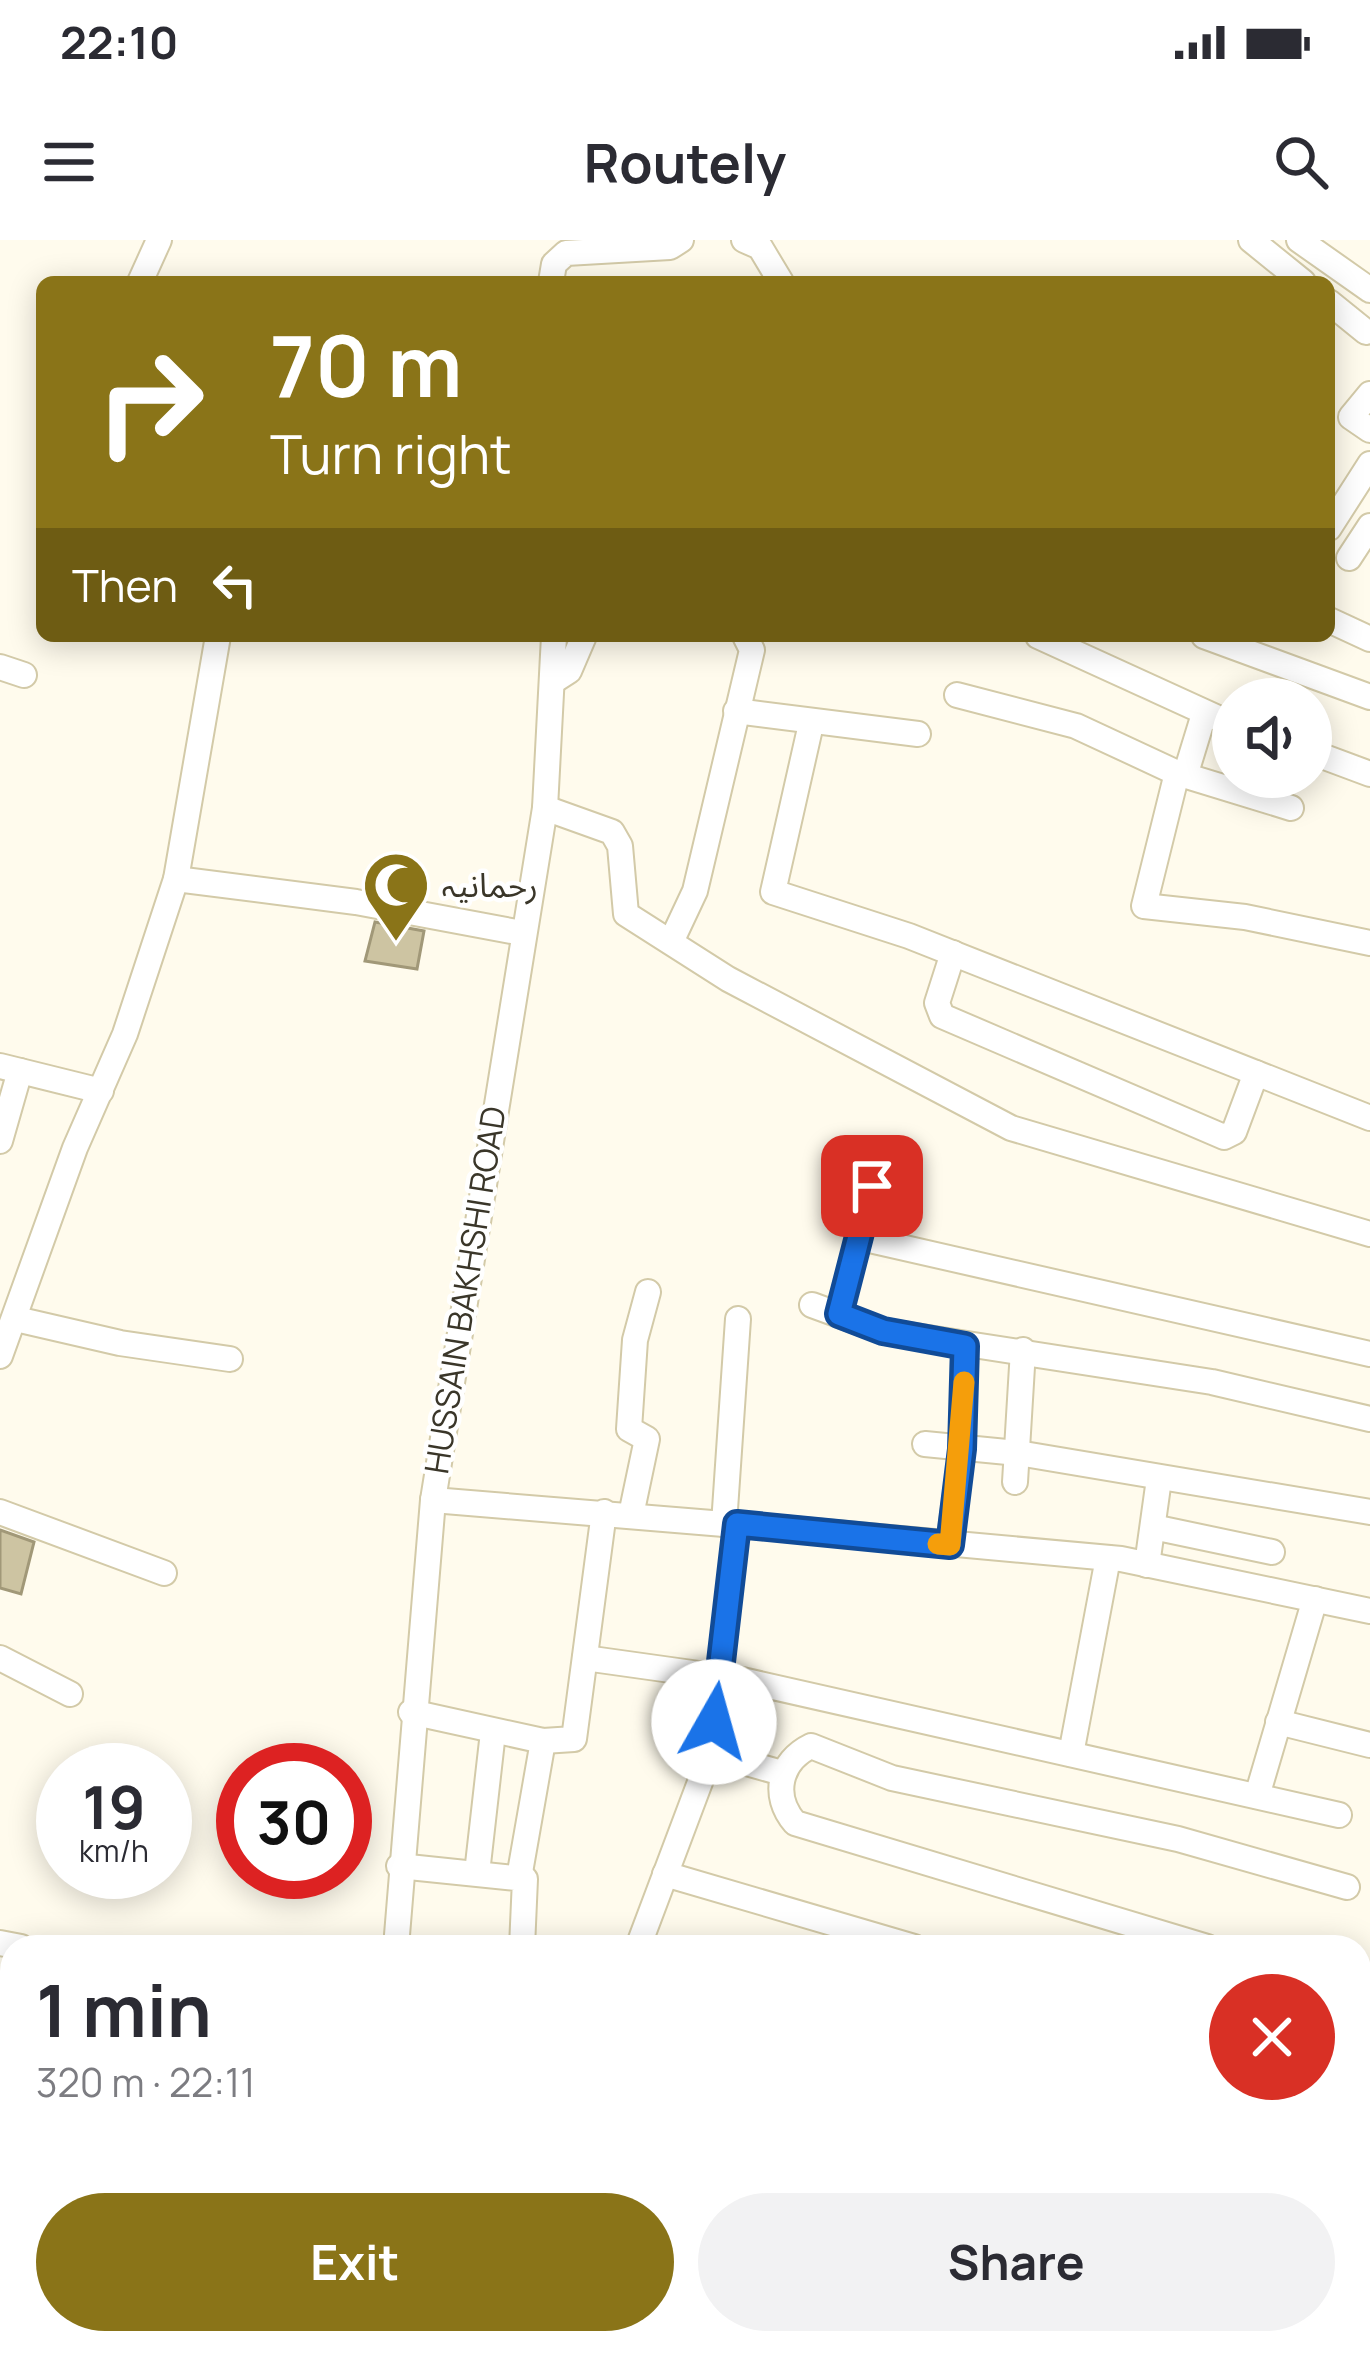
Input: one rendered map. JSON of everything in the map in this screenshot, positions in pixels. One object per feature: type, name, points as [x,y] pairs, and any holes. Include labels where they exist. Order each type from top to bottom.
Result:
[{"type":"street","points":[[143,276],[159,240]]},
{"type":"street","points":[[552,276],[554,264],[566,253],[670,248],[682,240]]},
{"type":"street","points":[[744,240],[760,247],[777,276]]},
{"type":"street","points":[[1251,240],[1296,276]]},
{"type":"street","points":[[1299,240],[1370,290]]},
{"type":"street","points":[[1335,306],[1369,331]]},
{"type":"street","points":[[1370,394],[1351,417],[1370,430]]},
{"type":"street","points":[[1335,519],[1370,464]]},
{"type":"street","points":[[1349,558],[1370,526]]},
{"type":"street","points":[[1335,623],[1370,638]]},
{"type":"street","points":[[0,1356],[176,879],[217,642]]},
{"type":"street","name":"HUSSAIN BAKHSHI ROAD","points":[[397,1935],[411,1712],[433,1500],[545,808],[554,642]]},
{"type":"street","points":[[555,680],[569,670],[581,642]]},
{"type":"street","points":[[671,942],[695,891],[752,650],[748,642]]},
{"type":"street","points":[[1220,642],[1370,698]]},
{"type":"street","points":[[1079,645],[1212,717]]},
{"type":"street","points":[[957,695],[1076,726],[1181,775],[1291,808]]},
{"type":"street","points":[[736,711],[918,734]]},
{"type":"street","points":[[1204,714],[1181,775],[1144,906],[1245,917],[1370,944]]},
{"type":"street","points":[[811,724],[772,892],[953,953],[1370,1118]]},
{"type":"street","points":[[1332,760],[1370,774]]},
{"type":"street","points":[[545,808],[612,832],[620,846],[623,911],[728,979],[1011,1128],[1370,1234]]},
{"type":"street","points":[[176,879],[356,902],[522,933]]},
{"type":"street","points":[[953,953],[937,1003],[942,1016],[1224,1137],[1234,1132],[1256,1072]]},
{"type":"street","points":[[0,1142],[10,1069],[100,1091]]},
{"type":"street","points":[[839,1314],[872,1186]]},
{"type":"street","points":[[861,1238],[1370,1354]]},
{"type":"street","points":[[631,1515],[647,1439],[628,1429],[635,1340],[648,1292]]},
{"type":"street","points":[[812,1305],[883,1331],[1212,1382],[1370,1419]]},
{"type":"street","points":[[16,1319],[120,1343],[230,1359]]},
{"type":"street","points":[[642,1935],[711,1753],[731,1524],[738,1319]]},
{"type":"street","points":[[950,1545],[962,1449],[965,1346]]},
{"type":"street","points":[[1016,1481],[1023,1350]]},
{"type":"street","points":[[925,1444],[1018,1454],[1370,1512]]},
{"type":"street","points":[[1148,1564],[1159,1479]]},
{"type":"street","points":[[433,1500],[1108,1558],[1370,1611]]},
{"type":"street","points":[[0,1512],[164,1573]]},
{"type":"street","points":[[411,1712],[543,1742],[566,1743],[575,1736],[604,1512]]},
{"type":"street","points":[[1154,1527],[1271,1552]]},
{"type":"street","points":[[1071,1754],[1108,1558]]},
{"type":"street","points":[[1257,1796],[1315,1599]]},
{"type":"street","points":[[0,1658],[70,1694]]},
{"type":"street","points":[[585,1658],[720,1676],[1339,1815]]},
{"type":"street","points":[[1279,1722],[1370,1744]]},
{"type":"street","points":[[477,1873],[493,1732]]},
{"type":"street","points":[[519,1878],[543,1742]]},
{"type":"street","points":[[1167,1935],[795,1823],[781,1798],[782,1773],[794,1754],[812,1746],[892,1778],[1178,1839],[1347,1887]]},
{"type":"street","points":[[711,1753],[782,1773]]},
{"type":"street","points":[[400,1866],[525,1879],[523,1935]]},
{"type":"street","points":[[665,1874],[873,1935]]},
{"type":"building","name":"رحمانیہ","points":[[375,922],[424,931],[417,969],[365,961]]},
{"type":"building","points":[[0,1530],[34,1542],[21,1594],[0,1588]]},
{"type":"slow traffic","points":[[938,1544],[950,1545],[962,1449],[964,1382]]},
{"type":"place","name":"رحمانیہ","points":[[396,944]]},
{"type":"route","points":[[714,1722],[737,1524],[950,1545],[962,1449],[965,1346],[883,1331],[839,1314],[872,1186]]}]
